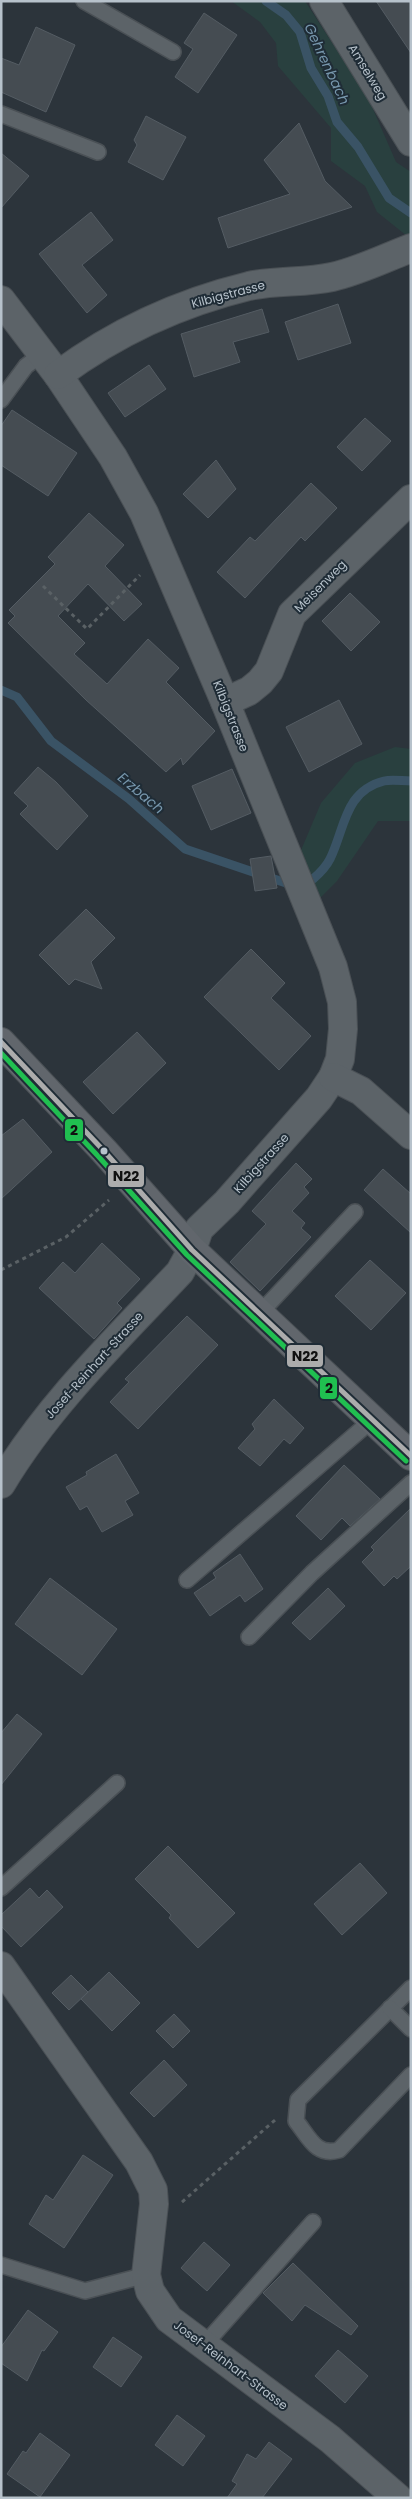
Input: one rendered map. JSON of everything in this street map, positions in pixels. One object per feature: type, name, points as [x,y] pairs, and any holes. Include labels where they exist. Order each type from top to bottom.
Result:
[{"type":"main road","points":[[1,1042],[129,1179],[192,1250],[411,1456]]},
{"type":"street","name":"Amselweg","points":[[324,1],[411,142]]},
{"type":"street","name":"Kilbigstrasse","points":[[50,364],[84,355],[122,333],[174,309],[251,286],[333,277],[411,248]]},
{"type":"street","name":"Kilbigstrasse","points":[[1,300],[50,364],[114,457],[144,513],[226,702],[333,967],[342,1002],[344,1029],[340,1060],[333,1077],[319,1098],[227,1202],[199,1229],[192,1250]]},
{"type":"street","name":"Meisenweg","points":[[226,702],[249,692],[260,682],[269,671],[292,614],[411,499]]},
{"type":"street","points":[[333,1077],[361,1091],[411,1136]]},
{"type":"street","name":"Josef-Reinhart-Strasse","points":[[1,1484],[32,1436],[48,1416],[180,1272],[192,1250]]},
{"type":"street","name":"Josef-Reinhart-Strasse","points":[[1,1966],[139,2162],[153,2190],[152,2226],[146,2275],[150,2291],[170,2319],[330,2439],[398,2498]]},
{"type":"lane","points":[[84,1],[173,52]]},
{"type":"lane","points":[[1,114],[98,152]]},
{"type":"lane","points":[[1,400],[26,366],[50,364]]},
{"type":"lane","points":[[259,1314],[355,1212]]},
{"type":"lane","points":[[187,1580],[372,1420]]},
{"type":"lane","points":[[249,1637],[312,1573],[411,1483]]},
{"type":"lane","points":[[1,1888],[117,1783]]},
{"type":"lane","points":[[411,1988],[298,2100],[296,2121],[320,2150],[329,2153],[339,2150],[411,2075]]},
{"type":"lane","points":[[390,2008],[411,2029]]},
{"type":"lane","points":[[204,2345],[313,2222]]},
{"type":"lane","points":[[1,2265],[86,2291],[146,2275]]},
{"type":"path","points":[[43,586],[87,629],[151,563],[162,556]]},
{"type":"path","points":[[1,1270],[66,1237],[129,1179]]},
{"type":"path","points":[[152,2226],[298,2100]]},
{"type":"green space","points":[[231,1],[305,1],[369,100],[396,162],[411,172],[411,235],[407,236],[377,212],[365,186],[331,161],[331,128],[278,66],[276,43],[260,22]]},
{"type":"green space","points":[[395,747],[411,749],[411,821],[378,821],[337,881],[318,900],[299,855],[321,803],[355,763]]},
{"type":"building","points":[[376,1],[411,1],[411,53]]},
{"type":"building","points":[[204,13],[237,35],[198,93],[175,77],[193,49],[184,43]]},
{"type":"building","points":[[36,27],[75,45],[46,112],[1,92],[1,58],[19,65]]},
{"type":"building","points":[[146,116],[186,137],[163,180],[128,162],[137,145],[134,140]]},
{"type":"building","points":[[299,123],[325,181],[352,207],[228,248],[218,218],[290,194],[264,160]]},
{"type":"building","points":[[1,153],[29,176],[1,208]]},
{"type":"building","points":[[91,212],[113,240],[82,265],[107,295],[87,313],[39,254]]},
{"type":"building","points":[[338,304],[351,343],[298,360],[285,322]]},
{"type":"building","points":[[262,309],[269,332],[233,342],[240,362],[194,377],[181,334]]},
{"type":"building","points":[[149,365],[166,389],[125,417],[108,393]]},
{"type":"building","points":[[12,410],[77,453],[48,496],[1,465],[1,426]]},
{"type":"building","points":[[365,418],[391,441],[362,471],[337,447]]},
{"type":"building","points":[[216,460],[236,489],[208,518],[183,494]]},
{"type":"building","points":[[311,483],[337,508],[305,541],[301,537],[245,598],[217,572],[250,537],[255,541]]},
{"type":"building","points":[[89,513],[124,545],[105,566],[142,604],[124,621],[88,584],[58,616],[85,643],[74,654],[107,684],[148,639],[179,668],[166,682],[215,731],[183,765],[181,758],[166,772],[86,700],[8,623],[15,616],[9,610],[55,564],[48,557]]},
{"type":"building","points":[[350,593],[380,622],[351,651],[322,621]]},
{"type":"building","points":[[339,700],[362,744],[309,772],[286,727]]},
{"type":"building","points":[[38,767],[56,782],[88,816],[57,850],[20,814],[28,806],[14,793]]},
{"type":"building","points":[[232,769],[251,813],[211,830],[192,786]]},
{"type":"building","points":[[271,856],[277,888],[255,891],[250,859]]},
{"type":"building","points":[[86,909],[115,938],[91,962],[102,989],[75,979],[69,985],[39,955]]},
{"type":"building","points":[[251,949],[285,983],[271,998],[311,1036],[279,1070],[204,997]]},
{"type":"building","points":[[137,1032],[166,1063],[113,1114],[83,1082]]},
{"type":"building","points":[[23,1119],[52,1152],[1,1199],[1,1136]]},
{"type":"building","points":[[296,1163],[312,1179],[304,1187],[309,1193],[292,1211],[305,1223],[301,1228],[311,1237],[260,1291],[230,1262],[266,1224],[252,1211]]},
{"type":"building","points":[[383,1169],[411,1194],[411,1233],[364,1190]]},
{"type":"building","points":[[102,1243],[140,1279],[117,1303],[122,1308],[94,1339],[39,1288],[63,1262],[75,1273]]},
{"type":"building","points":[[370,1260],[406,1293],[371,1330],[335,1296]]},
{"type":"building","points":[[187,1316],[218,1345],[138,1429],[110,1402],[129,1382],[125,1379]]},
{"type":"building","points":[[274,1399],[304,1428],[290,1444],[284,1439],[260,1466],[238,1448],[255,1429],[252,1424]]},
{"type":"building","points":[[116,1454],[139,1493],[125,1501],[133,1515],[102,1532],[87,1506],[80,1510],[66,1487],[87,1475],[86,1472]]},
{"type":"building","points":[[344,1465],[380,1499],[350,1526],[342,1518],[321,1540],[296,1516]]},
{"type":"building","points":[[411,1508],[411,1566],[397,1579],[394,1576],[384,1586],[362,1562],[374,1550],[371,1547]]},
{"type":"building","points":[[240,1554],[263,1589],[245,1602],[240,1595],[210,1616],[194,1593],[216,1578],[213,1573]]},
{"type":"building","points":[[50,1578],[117,1629],[82,1675],[15,1624]]},
{"type":"building","points":[[328,1588],[345,1606],[310,1640],[292,1623]]},
{"type":"building","points":[[17,1714],[42,1734],[1,1785],[1,1733]]},
{"type":"building","points":[[168,1846],[235,1913],[198,1948],[169,1918],[171,1915],[135,1879]]},
{"type":"building","points":[[360,1863],[387,1893],[342,1935],[314,1904]]},
{"type":"building","points":[[30,1888],[39,1898],[47,1890],[63,1907],[21,1947],[1,1926],[1,1915]]},
{"type":"building","points":[[109,1972],[140,2003],[112,2031],[81,1999]]},
{"type":"building","points":[[71,1975],[88,1992],[69,2010],[52,1993]]},
{"type":"building","points":[[174,2014],[190,2031],[173,2048],[156,2031]]},
{"type":"building","points":[[164,2060],[187,2085],[154,2117],[130,2093]]},
{"type":"building","points":[[83,2155],[113,2175],[64,2248],[29,2224],[46,2195],[53,2200]]},
{"type":"building","points":[[204,2242],[230,2265],[207,2291],[181,2268]]},
{"type":"building","points":[[293,2263],[358,2326],[351,2335],[305,2305],[292,2321],[263,2293]]},
{"type":"building","points":[[28,2310],[58,2332],[44,2351],[42,2350],[27,2381],[1,2363],[1,2347]]},
{"type":"building","points":[[113,2337],[142,2357],[121,2387],[93,2367]]},
{"type":"building","points":[[338,2350],[368,2376],[345,2403],[315,2376]]},
{"type":"building","points":[[177,2415],[205,2436],[183,2466],[155,2445]]},
{"type":"building","points":[[40,2433],[70,2455],[40,2497],[7,2474],[23,2451],[26,2453]]},
{"type":"building","points":[[269,2442],[292,2459],[262,2498],[227,2498],[237,2484],[232,2481],[247,2454],[256,2459]]},
{"type":"waterway","name":"Gehrenbach","points":[[266,1],[286,15],[300,32],[311,68],[328,96],[337,122],[358,147],[389,198],[411,213]]},
{"type":"waterway","name":"Erzbach","points":[[1,690],[17,697],[51,741],[129,799],[185,849],[286,883]]},
{"type":"waterway","name":"Erzbach","points":[[313,879],[323,870],[328,862],[348,812],[353,802],[361,793],[371,786],[384,781],[411,781]]},
{"type":"transit line","name":"N22","points":[[1,1042],[104,1151],[192,1250],[411,1456]]},
{"type":"transit line","name":"2","points":[[1,1053],[98,1156],[187,1255],[406,1461]]}]
